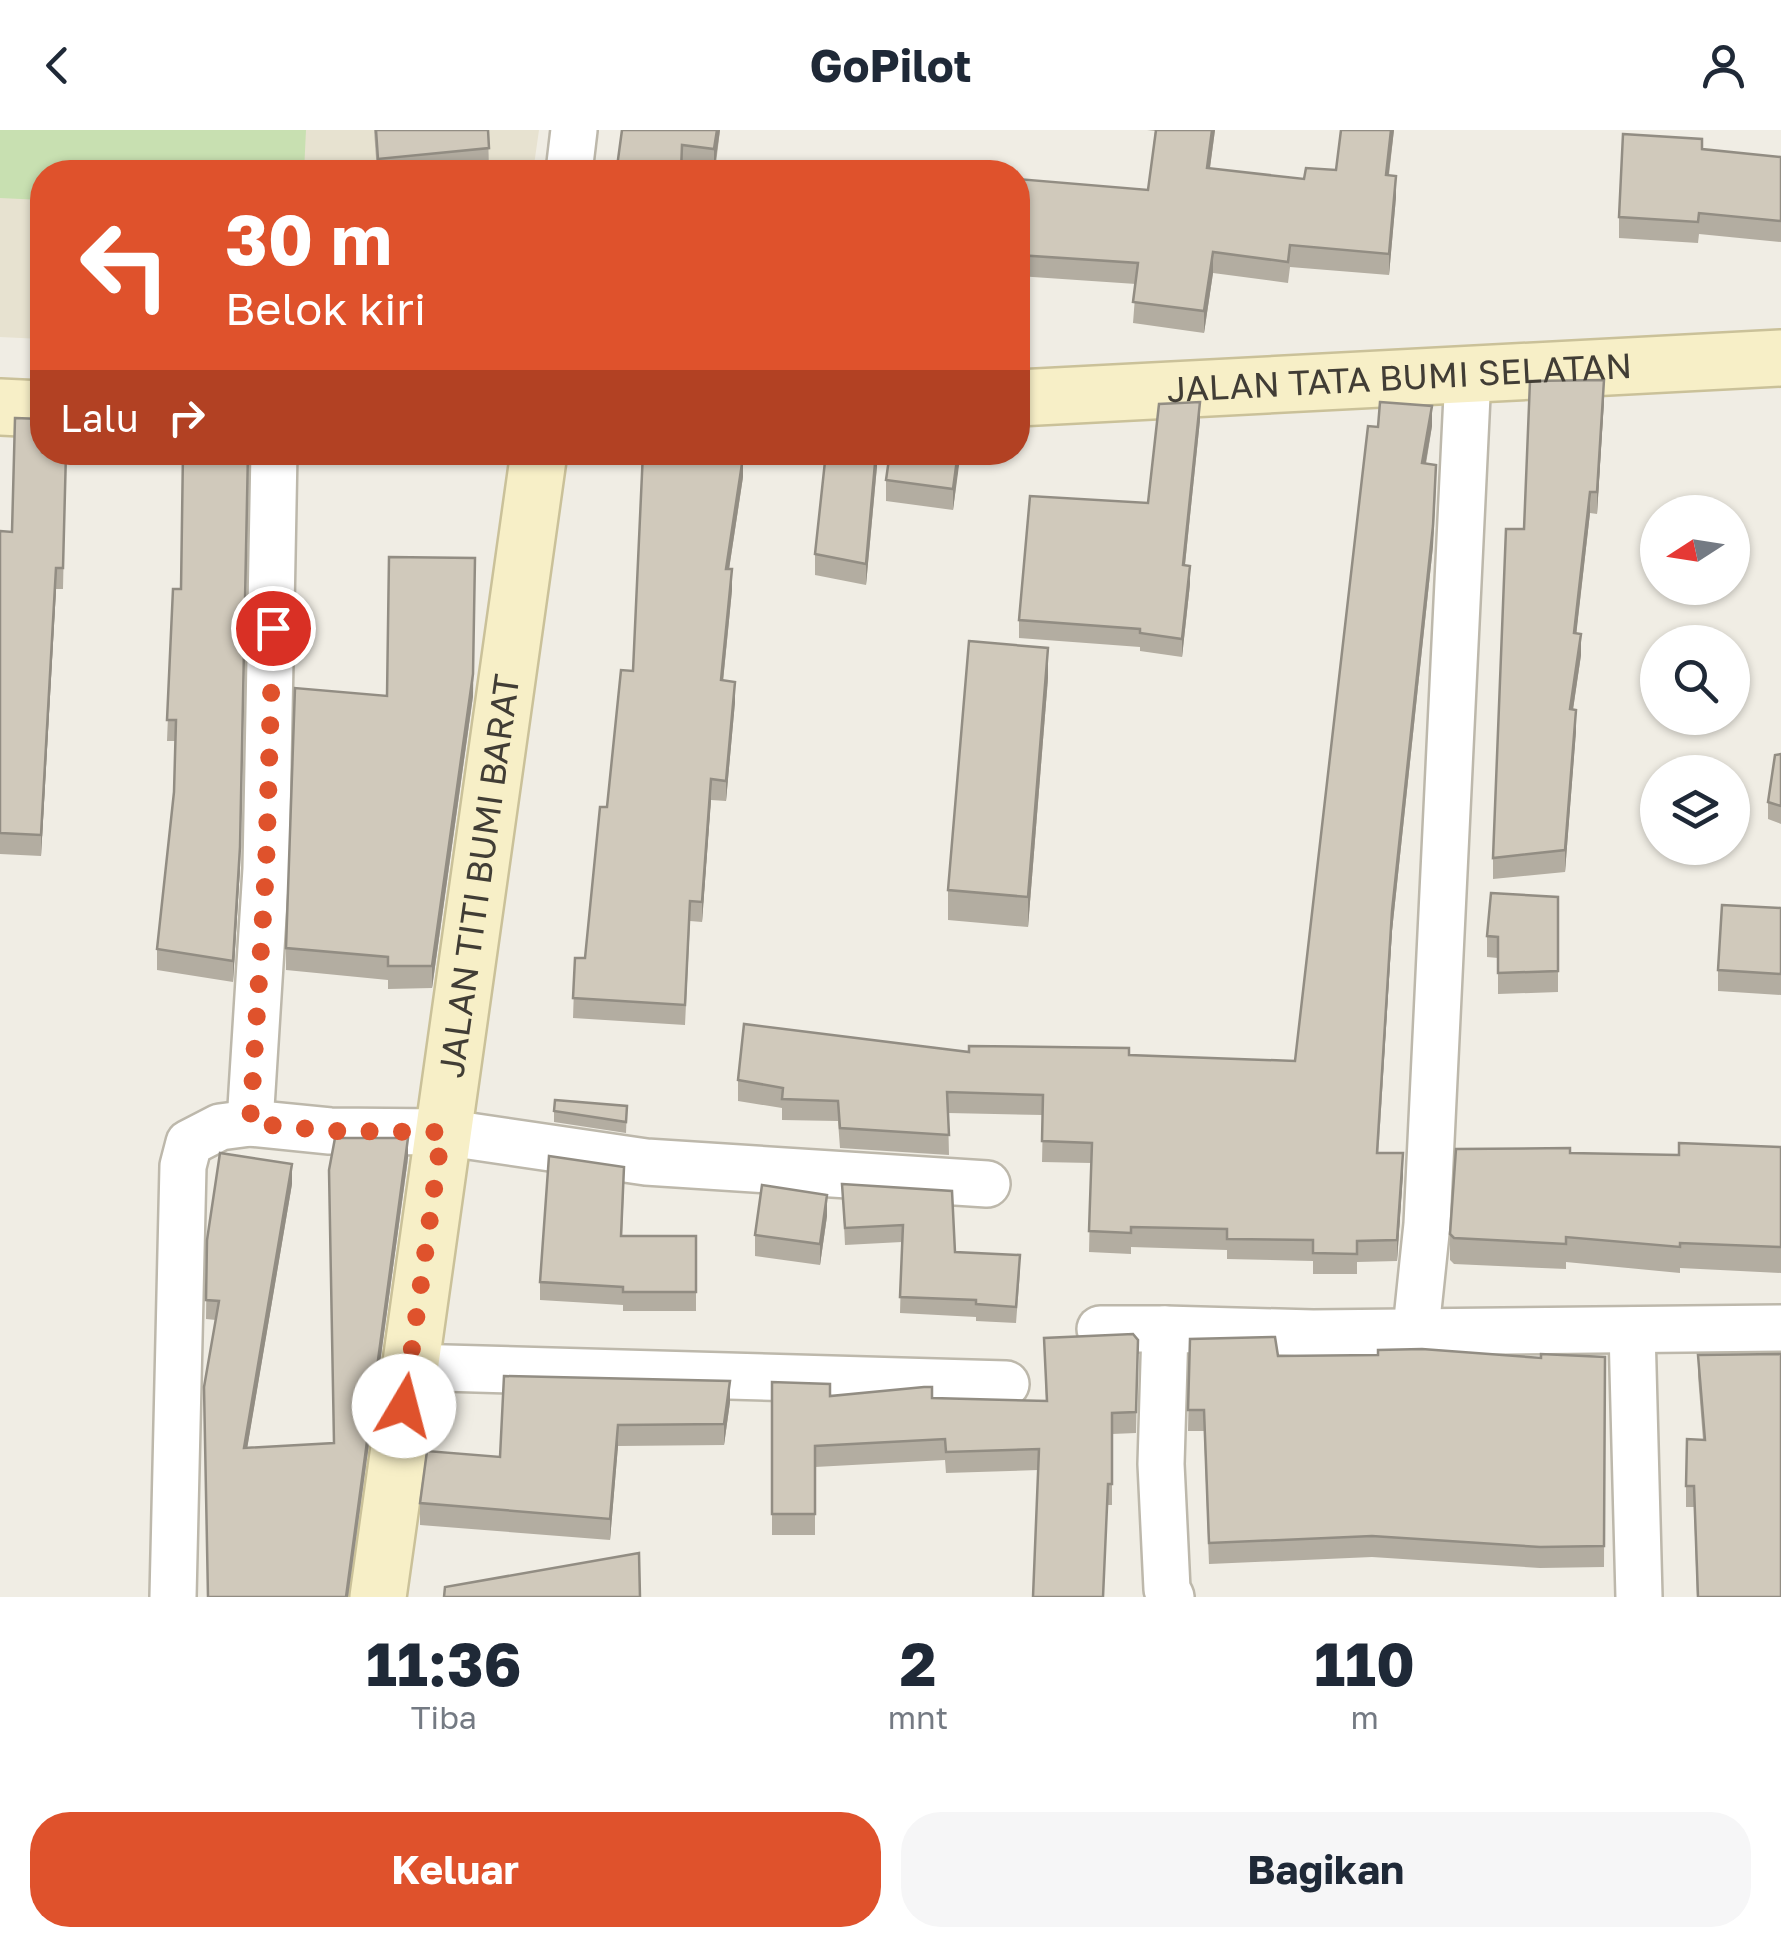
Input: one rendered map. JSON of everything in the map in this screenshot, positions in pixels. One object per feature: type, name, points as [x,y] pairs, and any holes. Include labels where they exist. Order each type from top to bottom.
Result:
[{"type":"street","points":[[570,160],[574,130]]},
{"type":"street","name":"JALAN TATA BUMI SELATAN","points":[[1030,397],[1781,358]]},
{"type":"street","points":[[1416,1329],[1427,1224],[1468,375]]},
{"type":"street","points":[[0,408],[30,409]]},
{"type":"street","points":[[250,1123],[266,869],[274,465]]},
{"type":"street","name":"JALAN TITI BUMI BARAT","points":[[378,1597],[536,465]]},
{"type":"street","points":[[174,1597],[182,1166],[190,1143],[220,1127],[250,1123],[330,1131],[442,1132],[646,1162],[987,1184]]},
{"type":"street","points":[[1100,1329],[1278,1332],[1781,1328]]},
{"type":"street","points":[[1165,1329],[1161,1464],[1166,1589],[1171,1597]]},
{"type":"street","points":[[1632,1330],[1639,1597]]},
{"type":"street","points":[[409,1367],[1006,1384]]},
{"type":"shaded area","points":[[0,130],[539,130],[535,160],[30,160],[30,338],[0,337]]},
{"type":"green space","points":[[0,130],[306,130],[305,160],[30,160],[30,199],[0,198]]},
{"type":"building","points":[[376,130],[488,130],[489,148],[378,159]]},
{"type":"building","points":[[622,130],[717,130],[714,149],[682,145],[681,160],[618,160]]},
{"type":"building","points":[[1156,130],[1212,130],[1207,168],[1304,179],[1306,168],[1336,170],[1341,130],[1391,130],[1386,175],[1396,176],[1389,254],[1290,245],[1288,262],[1213,252],[1204,311],[1133,302],[1138,263],[1030,256],[1030,180],[1148,190]]},
{"type":"building","points":[[1623,134],[1702,139],[1702,149],[1781,157],[1781,221],[1699,213],[1698,222],[1619,217]]},
{"type":"building","points":[[1604,380],[1597,492],[1590,492],[1574,633],[1581,634],[1570,709],[1576,710],[1565,850],[1493,858],[1506,529],[1524,529],[1530,381]]},
{"type":"building","points":[[1200,402],[1183,565],[1190,566],[1182,639],[1140,633],[1140,629],[1019,620],[1030,496],[1148,503],[1159,404]]},
{"type":"building","points":[[1380,402],[1432,406],[1422,463],[1436,465],[1433,526],[1392,911],[1377,1153],[1403,1153],[1397,1240],[1357,1241],[1357,1254],[1313,1253],[1313,1240],[1227,1239],[1227,1229],[1131,1227],[1131,1233],[1089,1231],[1092,1143],[1042,1141],[1043,1095],[947,1092],[949,1135],[840,1128],[838,1101],[782,1099],[783,1088],[738,1080],[744,1024],[969,1052],[969,1046],[1129,1048],[1129,1055],[1295,1061],[1368,426],[1378,427]]},
{"type":"building","points":[[15,418],[30,419],[30,465],[66,465],[63,568],[56,568],[41,835],[0,833],[0,531],[12,532]]},
{"type":"building","points":[[183,465],[248,465],[240,847],[233,961],[157,949],[174,792],[176,720],[167,720],[173,589],[181,589]]},
{"type":"building","points":[[642,465],[742,465],[726,569],[732,569],[721,680],[735,682],[726,781],[711,779],[702,902],[690,901],[685,1005],[573,998],[575,958],[585,958],[600,807],[607,807],[621,670],[633,671]]},
{"type":"building","points":[[825,465],[875,465],[866,564],[815,554]]},
{"type":"building","points":[[888,465],[956,465],[953,489],[886,480]]},
{"type":"building","points":[[389,557],[475,558],[473,674],[432,966],[388,966],[388,957],[286,948],[295,688],[387,696]]},
{"type":"building","points":[[969,641],[1048,648],[1028,897],[948,890]]},
{"type":"building","points":[[1781,754],[1781,806],[1768,802],[1775,755]]},
{"type":"building","points":[[1491,893],[1558,897],[1558,971],[1498,973],[1498,937],[1487,936]]},
{"type":"building","points":[[1722,905],[1781,908],[1781,974],[1718,970]]},
{"type":"building","points":[[555,1100],[627,1106],[626,1122],[554,1111]]},
{"type":"building","points":[[335,1138],[408,1138],[346,1597],[208,1597],[204,1387],[219,1301],[206,1300],[207,1240],[220,1153],[292,1164],[244,1448],[334,1443],[329,1170]]},
{"type":"building","points":[[1679,1143],[1781,1147],[1781,1247],[1680,1243],[1680,1247],[1566,1237],[1566,1244],[1454,1238],[1450,1234],[1456,1149],[1570,1148],[1570,1153],[1679,1155]]},
{"type":"building","points":[[549,1156],[624,1167],[621,1236],[696,1236],[696,1292],[623,1292],[623,1287],[540,1282]]},
{"type":"building","points":[[842,1184],[952,1191],[955,1252],[1020,1255],[1016,1307],[976,1304],[976,1300],[900,1297],[903,1225],[845,1228]]},
{"type":"building","points":[[762,1185],[827,1195],[820,1244],[755,1235]]},
{"type":"building","points":[[1133,1334],[1138,1340],[1136,1412],[1112,1413],[1112,1484],[1108,1484],[1103,1597],[1033,1597],[1039,1449],[946,1452],[945,1439],[815,1446],[815,1514],[772,1514],[772,1382],[830,1384],[830,1396],[932,1387],[932,1398],[1047,1401],[1044,1338]]},
{"type":"building","points":[[1275,1337],[1278,1356],[1378,1355],[1378,1350],[1422,1349],[1541,1358],[1541,1354],[1605,1357],[1604,1546],[1540,1547],[1372,1536],[1209,1543],[1204,1410],[1188,1410],[1190,1339]]},
{"type":"building","points":[[1781,1354],[1781,1597],[1698,1597],[1694,1486],[1686,1486],[1687,1439],[1705,1440],[1698,1355]]},
{"type":"building","points":[[504,1376],[730,1381],[724,1424],[618,1425],[610,1519],[420,1503],[427,1451],[500,1457]]},
{"type":"building","points":[[639,1553],[640,1597],[444,1597],[445,1587]]},
{"type":"route","points":[[273,628],[266,869],[250,1123],[330,1131],[442,1132],[404,1406]]}]
